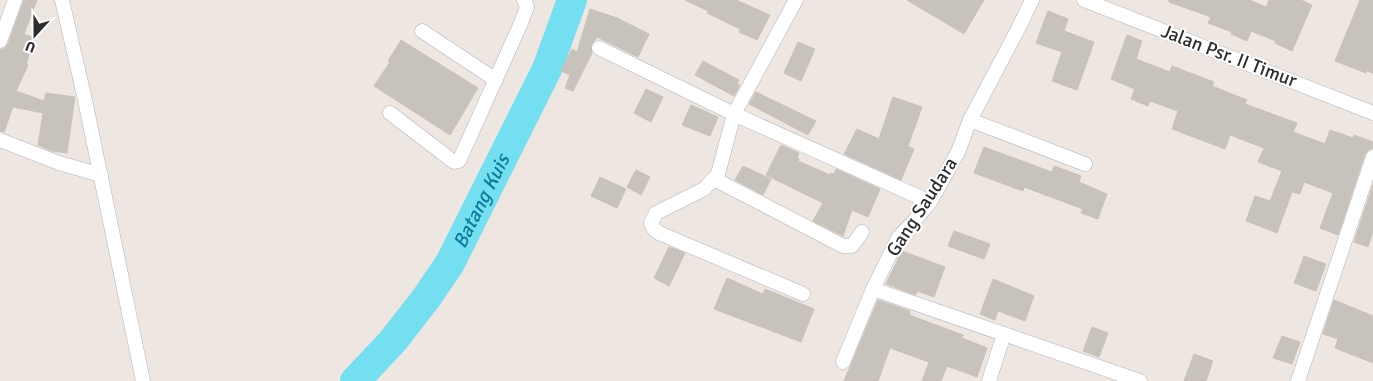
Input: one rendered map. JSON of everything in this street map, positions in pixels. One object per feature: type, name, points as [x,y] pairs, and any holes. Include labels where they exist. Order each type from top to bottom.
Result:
[{"type":"street","points":[[0,41],[15,0]]},
{"type":"street","points":[[62,0],[101,175],[143,381]]},
{"type":"street","points":[[390,113],[454,162],[461,159],[521,23],[527,7],[524,0]]},
{"type":"street","points":[[796,0],[734,114],[718,174],[704,189],[656,213],[651,223],[653,228],[659,233],[802,294]]},
{"type":"street","name":"Gang Saudara","points":[[843,362],[873,289],[898,238],[930,202],[958,152],[970,120],[1020,27],[1032,0]]},
{"type":"street","name":"Jalan Psr. II Timur","points":[[1084,0],[1373,113]]},
{"type":"street","points":[[422,31],[496,80]]},
{"type":"street","points":[[599,48],[734,114],[930,202]]},
{"type":"street","points":[[970,120],[1085,164]]},
{"type":"street","points":[[0,140],[59,163],[101,175]]},
{"type":"street","points":[[1298,381],[1373,157]]},
{"type":"street","points":[[714,179],[843,246],[852,246],[862,232]]},
{"type":"street","points":[[873,289],[1140,381]]},
{"type":"street","points":[[989,381],[1004,334]]},
{"type":"building","points":[[24,0],[37,0],[24,34],[35,38],[26,64],[28,65],[16,91],[44,101],[46,93],[75,97],[67,153],[52,151],[38,145],[43,113],[13,107],[4,132],[0,131],[0,50],[8,44]]},
{"type":"building","points":[[685,0],[736,0],[770,15],[757,40],[739,32],[740,29]]},
{"type":"building","points":[[907,0],[984,0],[964,34]]},
{"type":"building","points":[[1169,0],[1249,0],[1266,7],[1269,0],[1301,0],[1312,5],[1292,51],[1275,43],[1276,41],[1251,31],[1247,41],[1231,34],[1232,32],[1208,23],[1211,17],[1169,2]]},
{"type":"building","points":[[1360,0],[1373,0],[1373,73],[1367,71],[1366,73],[1335,61]]},
{"type":"building","points":[[590,9],[617,18],[649,34],[638,57],[597,37],[591,45],[592,53],[573,91],[565,88],[570,75],[561,71],[572,49],[577,52]]},
{"type":"building","points":[[1048,11],[1068,19],[1064,31],[1094,42],[1077,90],[1052,81],[1062,52],[1036,43]]},
{"type":"building","points":[[1127,35],[1142,41],[1136,59],[1170,72],[1172,66],[1214,82],[1212,86],[1247,100],[1245,104],[1297,123],[1293,132],[1325,144],[1330,130],[1353,138],[1354,135],[1373,142],[1373,148],[1365,154],[1338,235],[1320,228],[1333,193],[1304,182],[1300,194],[1292,192],[1277,233],[1246,221],[1255,196],[1270,201],[1282,171],[1258,162],[1264,148],[1230,135],[1225,149],[1172,129],[1178,111],[1150,101],[1148,106],[1131,99],[1135,89],[1111,79]]},
{"type":"building","points":[[401,40],[478,88],[450,135],[374,86],[390,62],[388,61]]},
{"type":"building","points":[[798,42],[815,49],[801,81],[784,73]]},
{"type":"building","points":[[703,61],[739,80],[737,84],[740,85],[734,96],[695,75]]},
{"type":"building","points":[[646,89],[663,97],[651,122],[634,113]]},
{"type":"building","points":[[756,92],[816,121],[808,135],[749,104]]},
{"type":"building","points":[[893,97],[922,107],[908,146],[914,149],[901,180],[844,154],[857,129],[879,139]]},
{"type":"building","points":[[691,105],[718,117],[710,136],[682,125]]},
{"type":"building","points":[[781,145],[799,153],[798,161],[830,175],[831,173],[834,174],[836,169],[880,189],[868,217],[852,210],[843,236],[813,221],[823,203],[766,175]]},
{"type":"building","points":[[984,147],[1052,172],[1054,166],[1081,176],[1079,182],[1107,194],[1098,219],[1081,213],[1083,209],[1024,187],[1023,191],[974,173]]},
{"type":"building","points":[[743,166],[771,179],[763,195],[735,180]]},
{"type":"building","points":[[636,170],[650,177],[641,195],[627,187]]},
{"type":"building","points":[[600,177],[626,189],[617,208],[591,196]]},
{"type":"building","points":[[1373,185],[1373,231],[1368,247],[1354,242]]},
{"type":"building","points":[[954,231],[990,244],[984,259],[948,246]]},
{"type":"building","points":[[669,247],[685,253],[669,286],[654,278]]},
{"type":"building","points":[[902,251],[945,267],[934,297],[917,291],[916,295],[886,284]]},
{"type":"building","points":[[1304,256],[1326,264],[1316,291],[1294,283]]},
{"type":"building","points":[[727,278],[763,294],[765,289],[814,309],[801,342],[714,309]]},
{"type":"building","points":[[993,279],[1034,296],[1025,321],[998,311],[995,320],[980,314]]},
{"type":"building","points":[[878,300],[910,311],[909,315],[963,335],[962,338],[987,348],[977,377],[947,366],[941,381],[922,381],[929,362],[890,348],[878,381],[844,381]]},
{"type":"building","points":[[1334,300],[1373,316],[1373,363],[1335,348],[1338,339],[1323,334]]},
{"type":"building","points":[[1092,327],[1108,333],[1099,357],[1083,351]]},
{"type":"building","points":[[1282,336],[1300,342],[1292,364],[1273,358]]},
{"type":"building","points":[[1194,354],[1213,361],[1206,381],[1184,381]]},
{"type":"waterway","name":"Batang Kuis","points":[[355,381],[392,342],[427,297],[450,263],[547,69],[572,0]]}]
